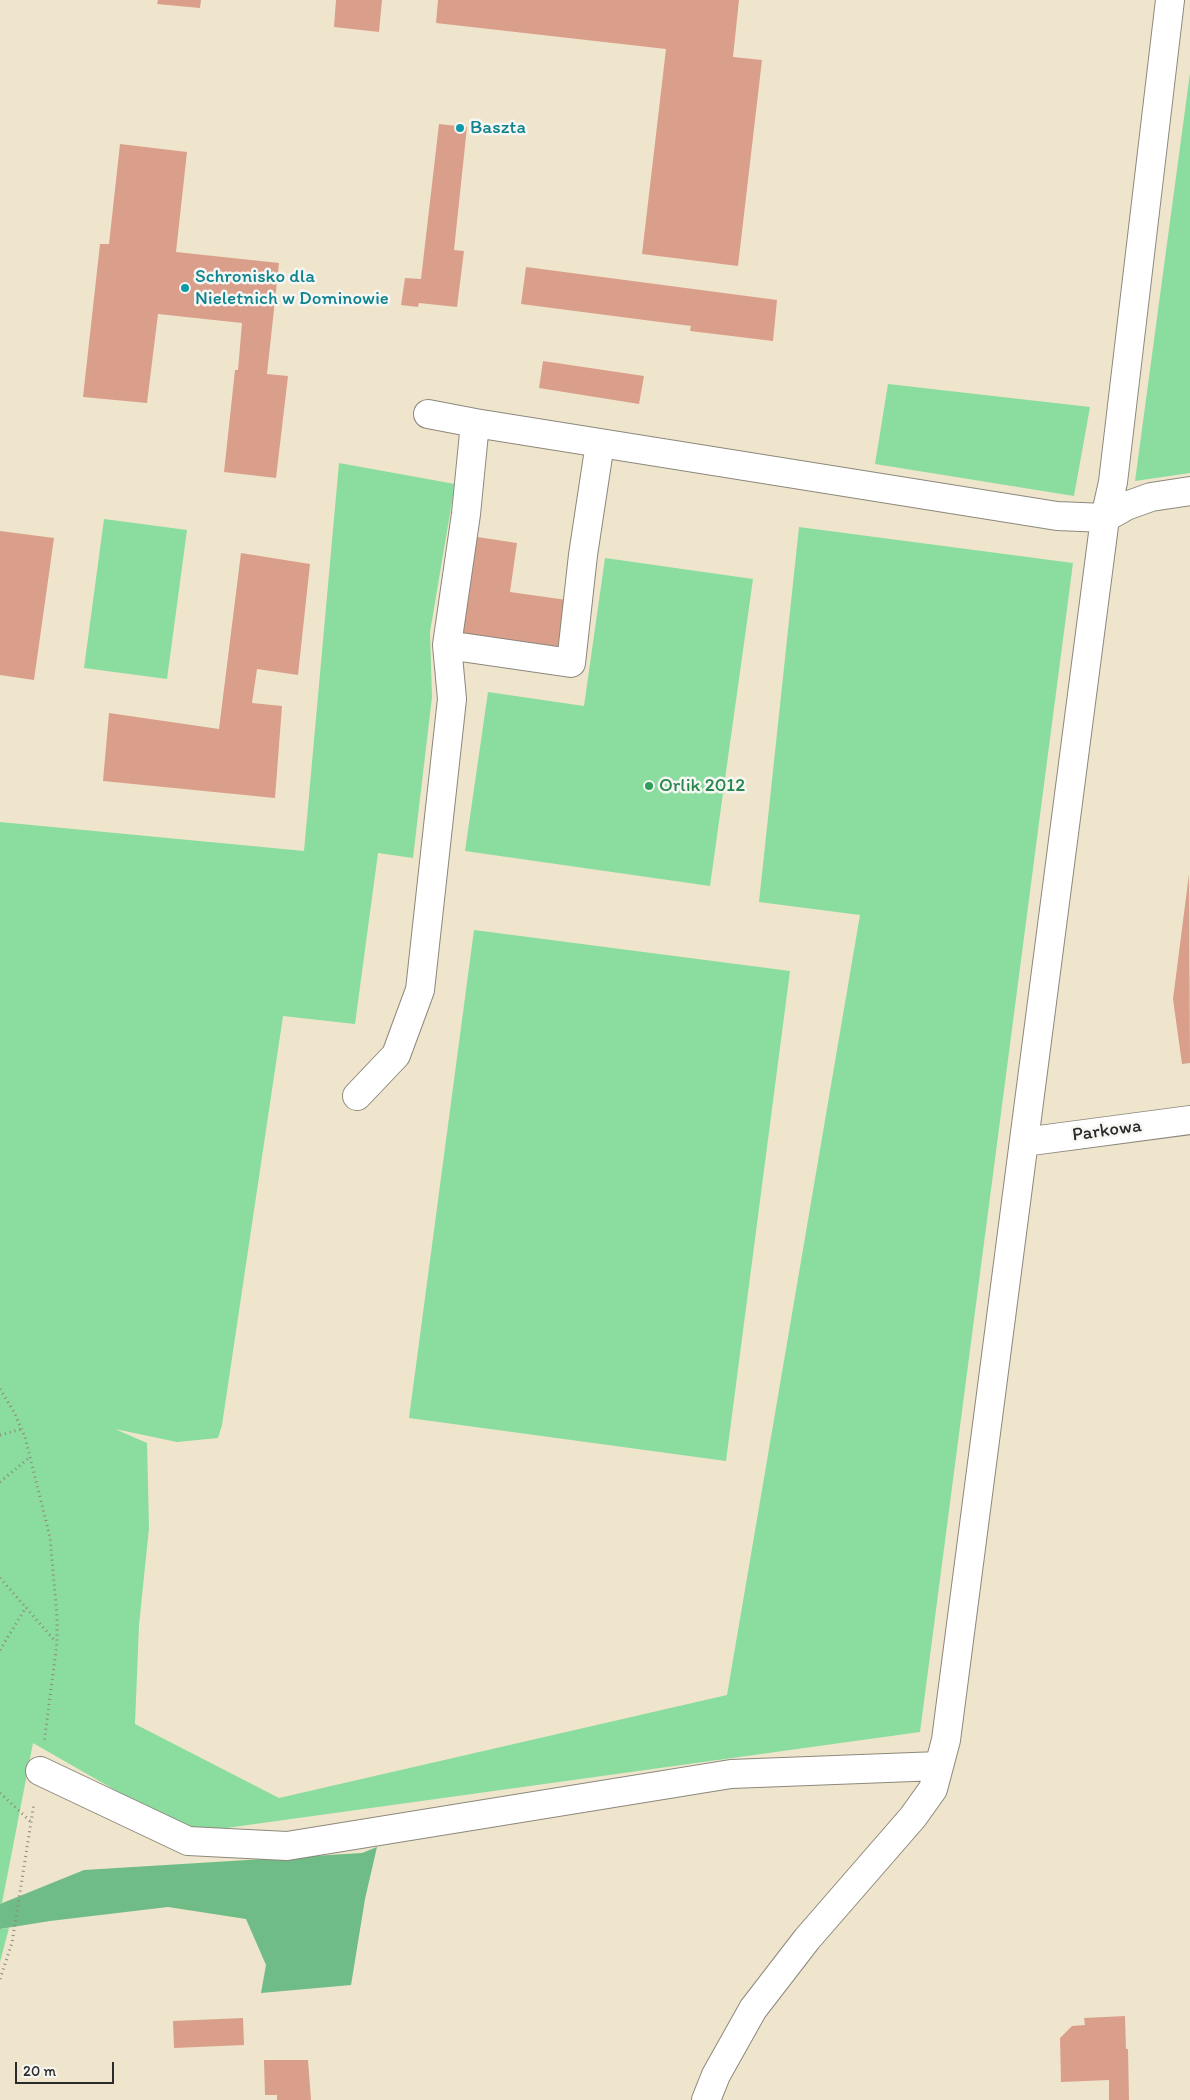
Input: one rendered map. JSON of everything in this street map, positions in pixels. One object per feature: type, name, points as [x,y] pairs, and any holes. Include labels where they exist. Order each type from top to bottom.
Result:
[{"type":"street","points":[[706,2100],[716,2075],[753,2009],[807,1939],[914,1817],[933,1788],[947,1730],[1105,518],[1114,482],[1170,0]]},
{"type":"street","points":[[1180,0],[1190,1]]},
{"type":"street","points":[[428,414],[475,424],[1058,516],[1105,518],[1126,506],[1152,497],[1190,491]]},
{"type":"street","points":[[357,1096],[396,1056],[420,990],[452,699],[447,645],[466,514],[475,424]]},
{"type":"street","points":[[447,645],[571,663],[583,555],[600,444]]},
{"type":"street","name":"Parkowa","points":[[1024,1142],[1190,1120]]},
{"type":"street","points":[[40,1771],[188,1841],[286,1846],[731,1774],[939,1766]]},
{"type":"path","points":[[0,1389],[22,1428],[30,1457],[50,1537],[57,1617],[57,1643],[40,1771],[30,1821],[12,1943],[0,1979]]},
{"type":"path","points":[[0,1435],[22,1428]]},
{"type":"path","points":[[0,1482],[30,1457]]},
{"type":"path","points":[[0,1578],[57,1643]]},
{"type":"path","points":[[0,1650],[26,1607]]},
{"type":"path","points":[[0,1793],[30,1821]]},
{"type":"green space","points":[[1190,73],[1190,473],[1135,481]]},
{"type":"green space","points":[[888,384],[1090,407],[1074,496],[875,464]]},
{"type":"green space","points":[[339,463],[455,484],[430,632],[432,697],[413,858],[378,853],[355,1024],[283,1016],[222,1425],[218,1438],[177,1442],[115,1429],[147,1443],[149,1528],[139,1625],[135,1724],[279,1798],[727,1695],[860,915],[759,902],[799,527],[1073,563],[920,1732],[190,1833],[33,1743],[2,1903],[0,1904],[0,822],[304,851]]},
{"type":"green space","points":[[104,519],[187,530],[167,679],[84,668]]},
{"type":"green space","name":"Orlik 2012","points":[[605,558],[753,579],[710,886],[465,851],[488,692],[584,706]]},
{"type":"green space","points":[[474,930],[790,971],[726,1461],[409,1418]]},
{"type":"green space","points":[[377,1847],[365,1899],[351,1985],[261,1993],[266,1965],[246,1919],[168,1907],[0,1929],[0,1904],[84,1870],[362,1853]]},
{"type":"green space","points":[[9,1928],[0,1962],[0,1929]]},
{"type":"building","points":[[158,0],[201,0],[200,8],[157,4]]},
{"type":"building","points":[[336,0],[382,0],[379,32],[334,27]]},
{"type":"building","points":[[438,0],[739,0],[733,57],[762,60],[738,266],[642,254],[666,49],[436,23]]},
{"type":"building","points":[[439,124],[467,127],[454,250],[464,251],[457,307],[419,303],[418,307],[401,305],[405,278],[421,279]]},
{"type":"building","name":"Schronisko dla Nieletnich w Dominowie","points":[[120,144],[187,152],[176,252],[279,263],[267,374],[288,376],[276,478],[224,472],[235,370],[238,370],[242,323],[158,314],[147,403],[83,397],[100,244],[109,244]]},
{"type":"building","points":[[526,267],[777,300],[773,341],[690,331],[691,326],[521,304]]},
{"type":"building","points":[[543,361],[644,376],[639,404],[539,388]]},
{"type":"building","points":[[0,531],[54,538],[34,680],[0,675]]},
{"type":"building","points":[[471,536],[517,543],[510,592],[574,601],[566,656],[456,640]]},
{"type":"building","points":[[241,553],[310,564],[298,675],[257,669],[252,703],[282,706],[275,798],[103,781],[109,713],[219,729]]},
{"type":"building","points":[[1189,874],[1190,1063],[1182,1064],[1173,999]]},
{"type":"building","points":[[1125,2016],[1129,2100],[1109,2100],[1109,2080],[1061,2082],[1060,2038],[1072,2026],[1085,2025],[1084,2018]]},
{"type":"building","points":[[243,2018],[244,2045],[174,2048],[173,2021]]},
{"type":"building","points":[[264,2060],[308,2060],[311,2100],[277,2100],[277,2095],[265,2095]]},
{"type":"place","name":"Baszta","points":[[460,128]]},
{"type":"place","name":"Schronisko dla Nieletnich w Dominowie","points":[[185,288]]},
{"type":"place","name":"Orlik 2012","points":[[649,786]]}]
